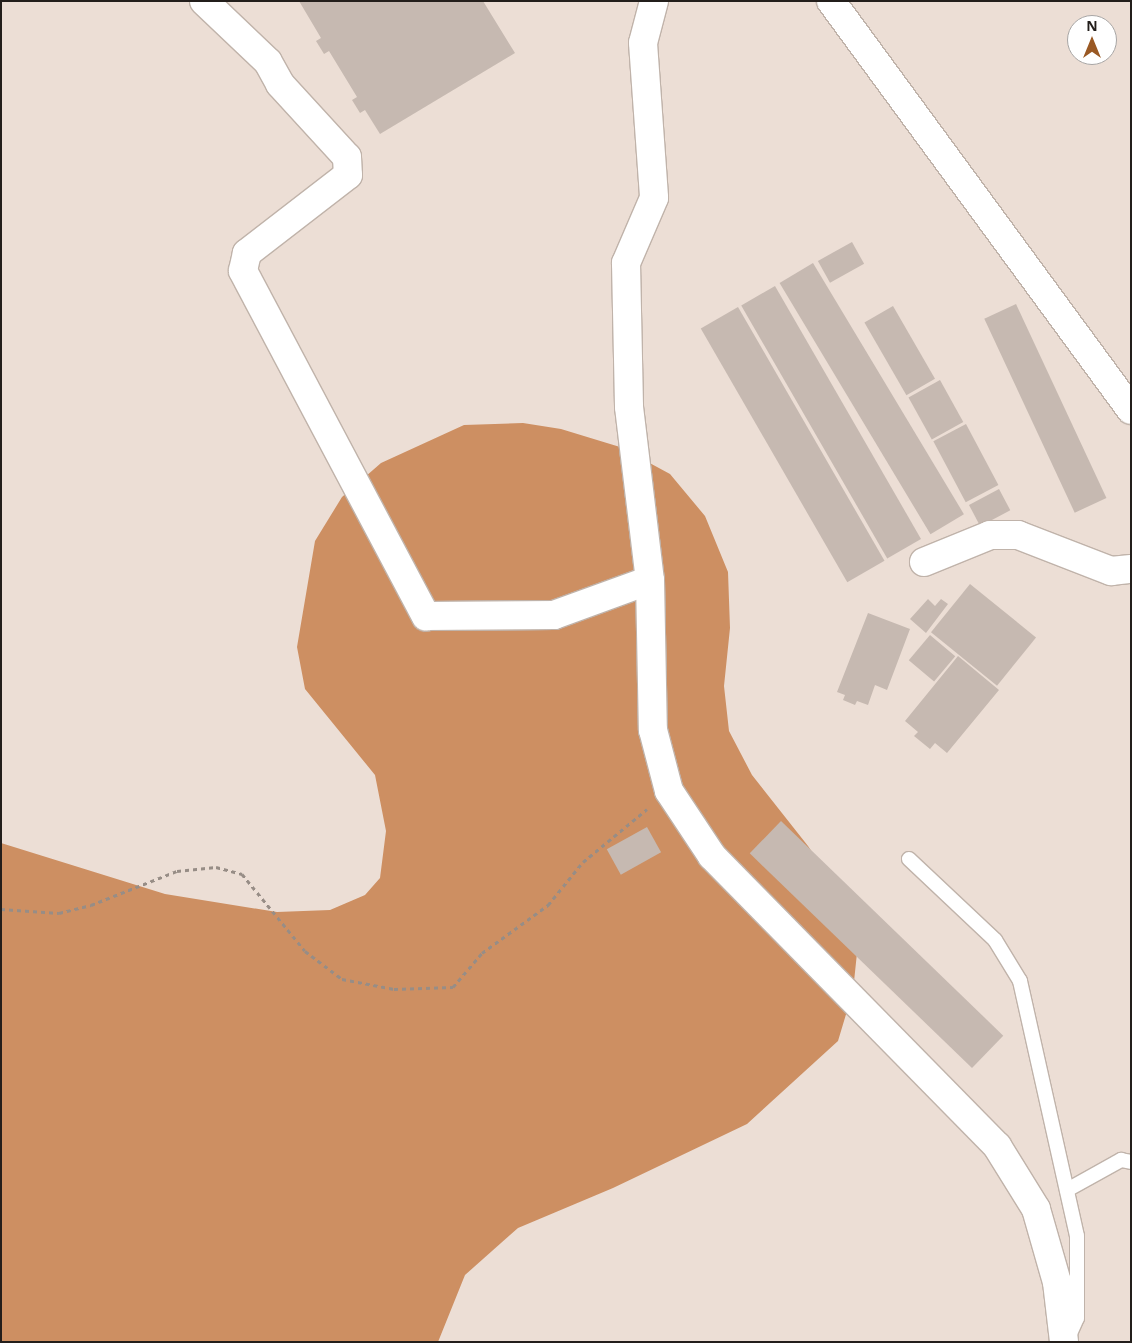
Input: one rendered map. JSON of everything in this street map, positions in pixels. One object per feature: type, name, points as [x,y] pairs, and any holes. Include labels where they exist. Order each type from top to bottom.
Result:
[{"type":"street","points":[[204,1],[268,62],[280,84],[347,157],[348,175],[247,253],[243,271],[426,616],[554,615],[650,580]]},
{"type":"street","points":[[654,1],[643,43],[654,198],[626,263],[630,407],[650,580],[653,730],[669,791],[712,856],[997,1146],[1036,1209],[1057,1282],[1065,1342]]},
{"type":"street","points":[[831,1],[1131,410]]},
{"type":"street","points":[[924,562],[990,535],[1018,535],[1111,571],[1131,569]]},
{"type":"lane","points":[[909,859],[995,940],[1020,981],[1077,1236],[1077,1318],[1065,1342]]},
{"type":"lane","points":[[1067,1190],[1122,1160],[1131,1162]]},
{"type":"path","points":[[1,908],[59,912],[91,905],[177,871],[216,867],[242,874],[305,951],[342,979],[394,989],[453,987],[482,953],[548,905],[584,862],[669,791]]},
{"type":"shaded area","points":[[523,423],[561,429],[620,447],[670,474],[705,516],[728,572],[730,628],[724,686],[729,731],[752,775],[808,846],[846,903],[857,953],[853,991],[838,1041],[747,1124],[613,1188],[518,1228],[465,1275],[438,1342],[1,1342],[1,843],[165,894],[277,912],[330,910],[365,895],[380,878],[386,831],[375,775],[305,689],[297,647],[315,541],[342,497],[381,463],[464,425]]},
{"type":"building","points":[[299,1],[483,1],[515,53],[380,134],[365,110],[360,113],[352,100],[357,97],[329,51],[324,54],[316,41],[321,38]]},
{"type":"building","points":[[852,242],[864,264],[830,283],[818,261]]},
{"type":"building","points":[[813,263],[964,514],[930,534],[780,283]]},
{"type":"building","points":[[775,286],[921,539],[887,558],[741,306]]},
{"type":"building","points":[[1016,304],[1106,498],[1075,513],[984,319]]},
{"type":"building","points":[[893,306],[935,379],[906,395],[864,322]]},
{"type":"building","points":[[738,307],[885,561],[847,582],[701,328]]},
{"type":"building","points":[[940,380],[963,422],[932,439],[909,397]]},
{"type":"building","points":[[966,424],[998,485],[966,502],[933,441]]},
{"type":"building","points":[[999,489],[1010,510],[980,526],[969,505]]},
{"type":"building","points":[[970,584],[1036,637],[997,686],[931,632]]},
{"type":"building","points":[[928,599],[935,606],[941,599],[948,604],[926,633],[910,619]]},
{"type":"building","points":[[868,613],[910,629],[887,690],[875,685],[868,705],[857,701],[855,705],[843,700],[845,695],[837,692]]},
{"type":"building","points":[[930,635],[955,656],[934,681],[909,660]]},
{"type":"building","points":[[958,656],[999,690],[947,753],[935,743],[930,749],[914,736],[918,732],[905,721]]},
{"type":"building","points":[[781,821],[1003,1036],[972,1068],[750,853]]},
{"type":"building","points":[[647,827],[661,852],[621,875],[607,849]]}]
